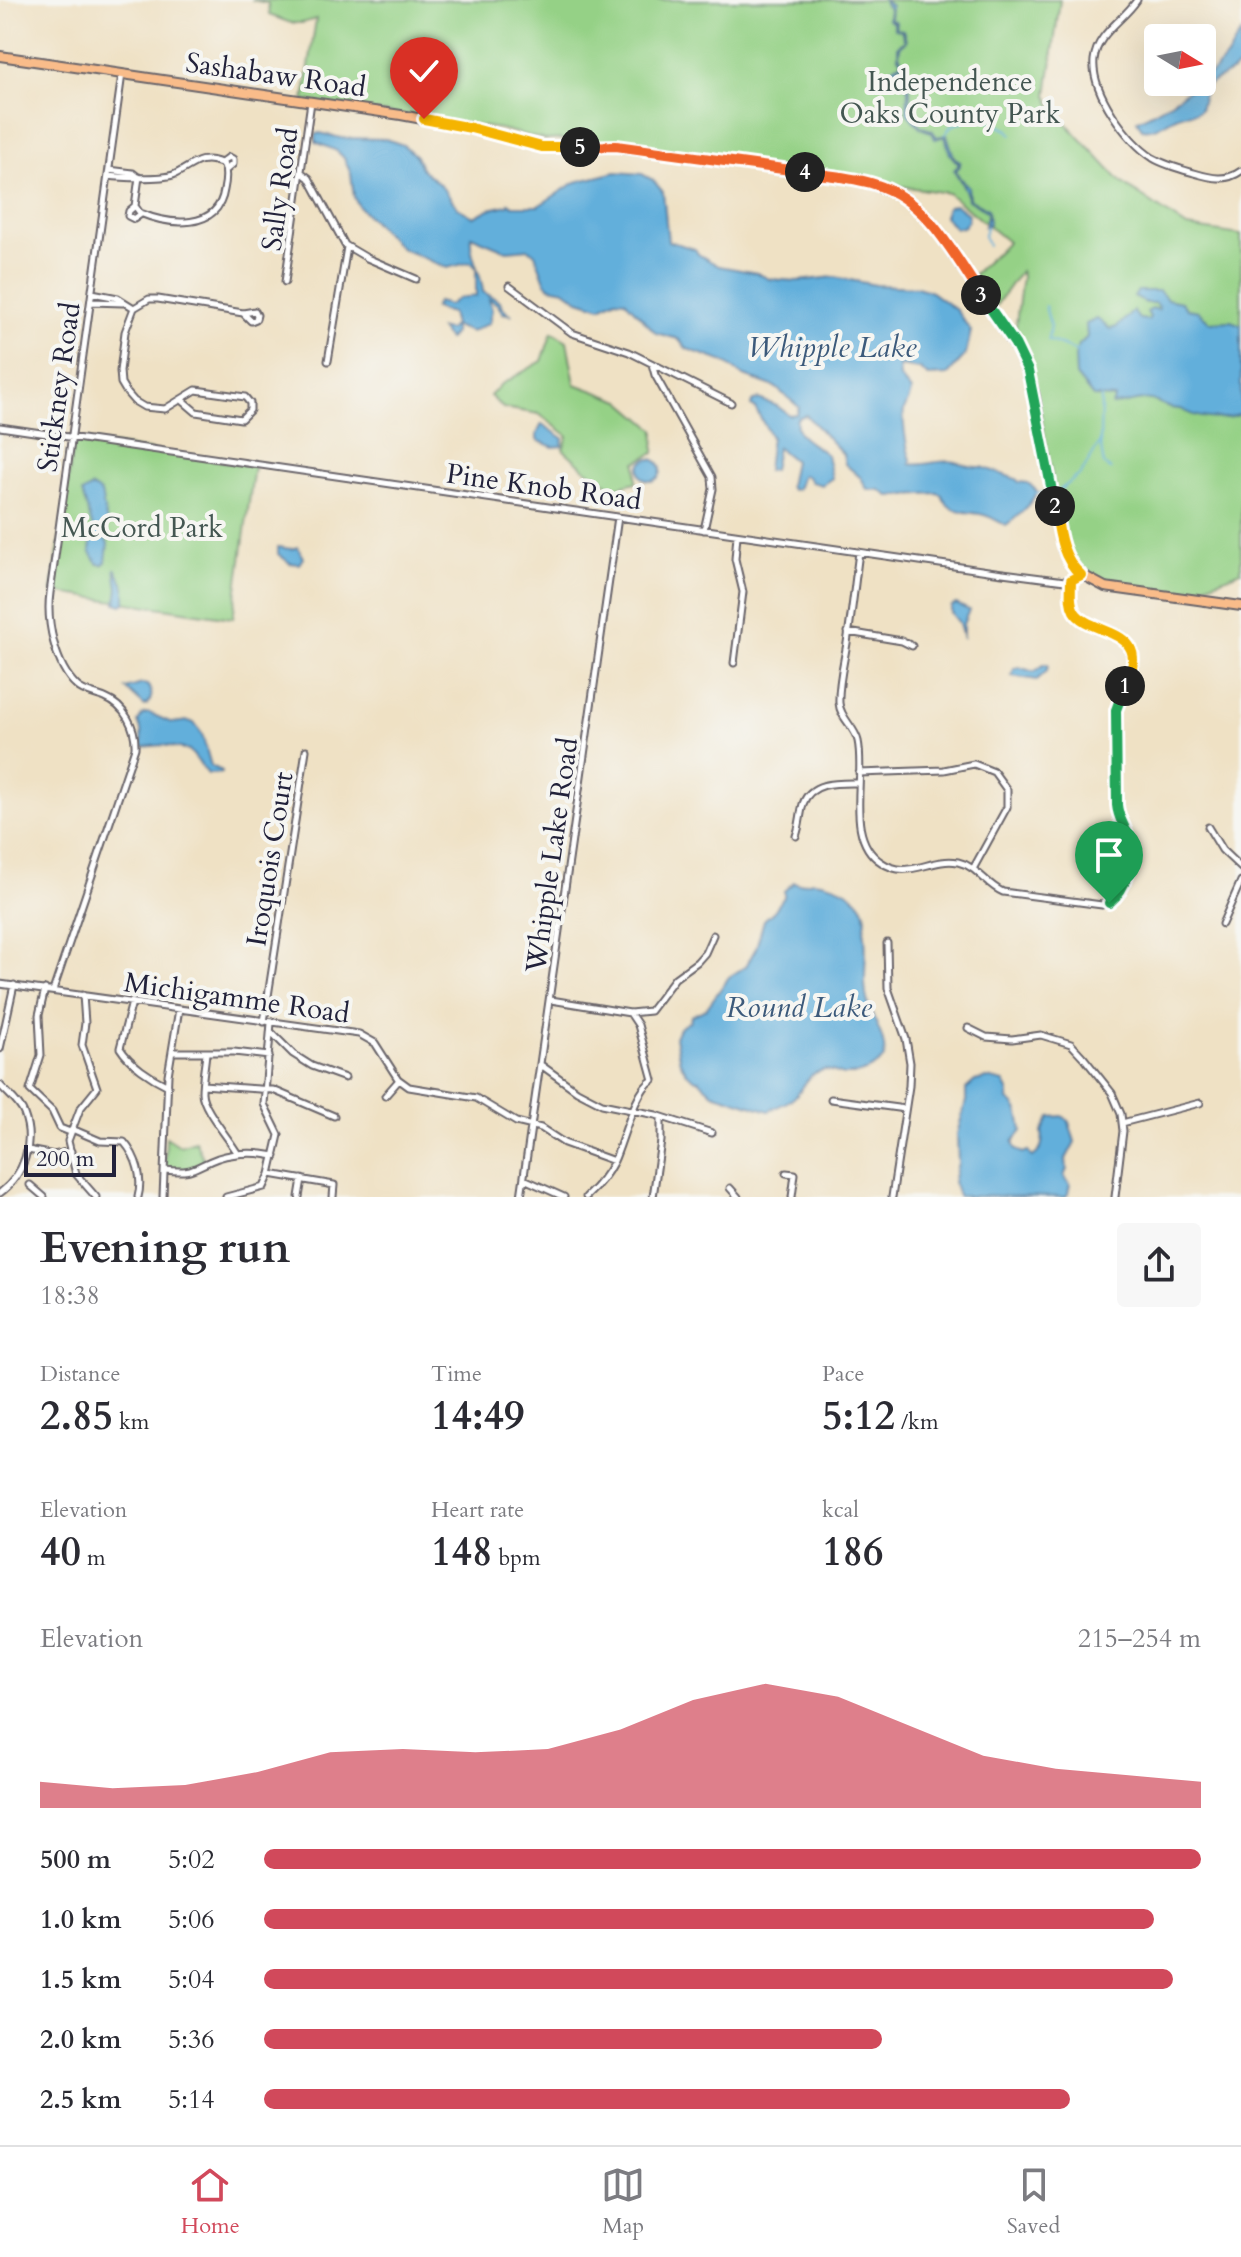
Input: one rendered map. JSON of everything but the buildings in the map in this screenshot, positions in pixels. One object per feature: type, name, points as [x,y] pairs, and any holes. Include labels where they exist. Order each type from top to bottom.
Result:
[{"type":"main road","name":"Sashabaw Road","points":[[0,56],[454,124],[542,147],[616,146],[844,178],[876,184],[904,197],[920,209],[937,229],[1025,362],[1034,392],[1062,546],[1069,562],[1081,575]]},
{"type":"main road","points":[[1081,575],[1109,588],[1241,606]]},
{"type":"street","points":[[1137,0],[1130,11],[1103,36],[1095,54],[1097,80],[1117,119],[1135,143],[1156,160],[1192,173],[1223,179],[1241,171]]},
{"type":"street","name":"Stickney Road","points":[[53,991],[135,748],[129,722],[119,706],[76,686],[56,649],[48,626],[122,74]]},
{"type":"street","name":"Sally Road","points":[[285,282],[311,102]]},
{"type":"street","points":[[109,173],[131,179],[169,176],[200,160],[221,163],[229,157],[233,159],[233,164],[226,170],[221,203],[208,218],[182,221],[141,214],[135,206]]},
{"type":"street","points":[[221,163],[226,170]]},
{"type":"street","points":[[301,172],[309,178],[347,247],[416,279]]},
{"type":"street","points":[[139,177],[135,206],[128,216],[134,219],[141,214]]},
{"type":"street","points":[[328,361],[347,247]]},
{"type":"street","points":[[509,286],[572,333],[629,352],[731,403]]},
{"type":"street","points":[[92,293],[134,308]]},
{"type":"street","points":[[91,302],[105,299]]},
{"type":"street","points":[[182,400],[196,412],[211,415],[241,419],[250,410],[250,403],[245,397],[196,390],[165,409],[144,407],[134,401],[121,383],[120,371],[125,332],[134,308],[149,299],[158,299],[243,313]]},
{"type":"street","points":[[652,364],[655,375],[712,477],[713,489],[704,530]]},
{"type":"street","name":"Pine Knob Road","points":[[0,427],[995,572],[1071,580]]},
{"type":"street","name":"Whipple Lake Road","points":[[521,1197],[618,517]]},
{"type":"street","points":[[734,663],[743,592],[735,559],[737,535]]},
{"type":"street","points":[[859,552],[839,705],[857,737],[862,837],[868,850],[876,859],[903,871],[953,862],[973,869],[1003,892],[1092,904],[1109,903],[1120,894],[1125,882],[1130,846],[1118,815],[1116,719],[1119,698],[1131,672],[1132,658],[1126,644],[1117,635],[1085,622],[1075,613],[1071,601],[1071,580],[1081,575]]},
{"type":"street","points":[[848,632],[902,641],[912,646]]},
{"type":"street","name":"Iroquois Court","points":[[275,1156],[279,1135],[266,1110],[271,1032],[268,1022],[306,750]]},
{"type":"street","points":[[859,773],[944,770],[974,764],[994,772],[1007,790],[1007,807],[973,869]]},
{"type":"street","points":[[796,836],[803,803],[814,790],[831,783],[859,783]]},
{"type":"street","points":[[1208,827],[1222,850],[1241,868]]},
{"type":"street","points":[[1222,924],[1241,881]]},
{"type":"street","points":[[551,1000],[645,1013],[652,1009],[669,984],[705,953],[713,935]]},
{"type":"street","points":[[887,943],[888,988],[908,1047],[910,1067],[892,1197]]},
{"type":"street","name":"Michigamme Road","points":[[0,984],[364,1036],[380,1049],[399,1080]]},
{"type":"street","points":[[0,1049],[14,985]]},
{"type":"street","points":[[45,989],[39,1015],[40,1063],[30,1088],[52,1111],[57,1123],[100,1141],[124,1142],[132,1153],[140,1179],[138,1197]]},
{"type":"street","points":[[83,995],[85,1023],[82,1045],[97,1088],[82,1105],[71,1130],[71,1151],[76,1174],[96,1197]]},
{"type":"street","points":[[132,1002],[120,1048],[146,1073],[168,1086]]},
{"type":"street","points":[[163,1197],[168,1086],[179,1009]]},
{"type":"street","points":[[586,1197],[600,1183],[614,1161],[644,1088],[653,1080],[638,1025],[630,1013]]},
{"type":"street","points":[[968,1028],[986,1037],[1012,1039],[1041,1035],[1071,1044],[1084,1058],[1112,1093],[1122,1123],[1115,1197]]},
{"type":"street","points":[[271,1032],[293,1054],[312,1066],[345,1078]]},
{"type":"street","points":[[172,1052],[269,1056]]},
{"type":"street","points":[[206,1053],[205,1105],[238,1154]]},
{"type":"street","points":[[541,1065],[593,1100],[712,1133]]},
{"type":"street","points":[[385,1096],[399,1080],[413,1088],[476,1098],[516,1122],[548,1131],[564,1143],[614,1161]]},
{"type":"street","points":[[0,1085],[23,1111],[28,1150],[16,1177],[0,1193]]},
{"type":"street","points":[[203,1085],[287,1094],[334,1116]]},
{"type":"street","points":[[831,1099],[905,1109]]},
{"type":"street","points":[[1122,1123],[1200,1103]]},
{"type":"street","points":[[653,1197],[661,1141],[660,1117]]},
{"type":"street","points":[[28,1150],[54,1155],[71,1151]]},
{"type":"street","points":[[165,1170],[186,1173],[220,1158],[238,1154],[275,1156],[262,1197]]},
{"type":"street","points":[[786,1173],[795,1174],[792,1197]]},
{"type":"street","points":[[270,1174],[334,1185],[333,1197]]},
{"type":"street","points":[[299,1197],[302,1179]]},
{"type":"street","points":[[524,1179],[564,1197]]},
{"type":"street","points":[[30,1185],[44,1197]]},
{"type":"street","points":[[226,1197],[264,1187]]},
{"type":"street","points":[[730,1188],[738,1197]]},
{"type":"green space","name":"Independence Oaks County Park","points":[[251,0],[1060,0],[1047,95],[1053,109],[1121,182],[1187,227],[1241,235],[1241,571],[1179,596],[1106,584],[1078,569],[1065,548],[1037,394],[1014,340],[1022,276],[1020,271],[995,307],[973,275],[1008,242],[948,193],[574,139],[545,140],[500,129],[304,101],[316,19],[291,23],[269,15],[268,3]]},
{"type":"green space","points":[[552,332],[567,341],[575,384],[621,401],[655,430],[654,453],[636,462],[636,482],[613,488],[563,449],[568,436],[539,414],[503,408],[490,396],[500,385],[542,361]]},
{"type":"green space","name":"McCord Park","points":[[74,439],[254,466],[233,618],[52,592]]},
{"type":"green space","points":[[166,1137],[180,1146],[195,1141],[206,1164],[191,1172],[165,1170]]},
{"type":"water","points":[[884,0],[891,6],[890,19],[896,22],[895,29],[903,30],[906,41],[900,47],[899,55],[903,63],[895,69],[899,77],[906,79],[910,89],[910,110],[921,127],[932,130],[937,137],[947,135],[954,157],[960,162],[960,166],[956,170],[968,186],[969,199],[988,209],[989,224],[984,226],[988,212],[968,200],[954,170],[959,165],[950,154],[945,136],[935,139],[932,132],[920,128],[907,113],[908,90],[904,80],[897,78],[893,67],[902,62],[898,57],[898,46],[905,41],[901,30],[894,29],[894,23],[888,20],[889,9]]},
{"type":"water","points":[[1241,33],[1241,65],[1216,80],[1216,68]]},
{"type":"water","points":[[1179,96],[1204,96],[1200,110],[1152,129],[1142,129],[1137,120]]},
{"type":"water","name":"Whipple Lake","points":[[316,134],[341,138],[386,139],[403,145],[416,156],[421,168],[441,186],[458,208],[474,217],[509,203],[513,206],[538,206],[576,182],[616,172],[642,174],[653,180],[663,192],[668,241],[695,249],[719,266],[757,273],[769,279],[797,281],[834,277],[930,291],[956,310],[971,331],[966,354],[948,375],[928,376],[920,369],[899,366],[900,378],[911,391],[904,410],[910,464],[951,461],[982,467],[1028,483],[1037,491],[1024,510],[1006,525],[983,515],[952,508],[938,493],[889,496],[880,490],[867,489],[861,478],[845,464],[843,454],[806,415],[797,418],[798,431],[827,455],[832,478],[822,485],[802,475],[797,489],[791,490],[789,486],[794,461],[777,447],[773,470],[767,471],[771,437],[751,406],[759,399],[789,415],[797,414],[799,407],[775,387],[744,376],[724,362],[687,349],[678,339],[656,333],[625,300],[616,299],[601,307],[579,300],[565,290],[550,287],[535,254],[529,249],[507,251],[471,236],[483,292],[500,301],[512,315],[503,313],[489,299],[492,310],[489,323],[471,332],[454,326],[454,333],[448,340],[440,329],[449,330],[454,325],[451,313],[434,308],[437,302],[449,305],[458,298],[476,296],[476,268],[471,262],[447,268],[400,248],[359,207],[344,158],[337,151],[316,142]]},
{"type":"water","points":[[956,205],[968,214],[963,227],[955,228],[944,216],[948,206]]},
{"type":"water","points":[[1138,291],[1159,291],[1167,299],[1198,311],[1210,322],[1231,321],[1241,325],[1241,414],[1211,418],[1151,400],[1112,405],[1115,398],[1093,397],[1076,376],[1075,356],[1078,346],[1087,337],[1086,324],[1097,319],[1110,329],[1117,327],[1133,311],[1139,319],[1148,320],[1147,312],[1159,307],[1134,297]]},
{"type":"water","points":[[542,424],[563,438],[562,446],[553,447],[537,440]]},
{"type":"water","points":[[650,459],[658,462],[661,470],[658,478],[650,481],[642,478],[639,470],[642,462]]},
{"type":"water","points":[[92,487],[101,493],[107,523],[103,537],[108,543],[106,562],[102,565],[90,551],[93,528],[82,493]]},
{"type":"water","points":[[278,547],[298,547],[303,558],[299,564],[290,563],[278,554]]},
{"type":"water","points":[[115,568],[125,587],[125,603],[122,605],[116,603],[118,588]]},
{"type":"water","points":[[956,604],[969,610],[963,624],[963,639],[959,623],[951,613],[951,607]]},
{"type":"water","points":[[1048,664],[1047,671],[1037,680],[1012,676],[1014,669],[1019,667],[1034,672]]},
{"type":"water","points":[[147,685],[151,693],[151,699],[145,706],[126,689]]},
{"type":"water","points":[[149,713],[172,723],[194,723],[202,734],[211,766],[222,773],[208,774],[189,750],[163,745],[142,747],[138,722],[143,714]]},
{"type":"water","name":"Round Lake","points":[[813,881],[843,889],[852,894],[864,909],[866,995],[882,1037],[884,1058],[872,1068],[855,1074],[819,1071],[792,1099],[769,1111],[713,1093],[688,1074],[680,1062],[675,1037],[679,1028],[690,1021],[691,1016],[706,1009],[729,977],[746,966],[756,948],[764,920],[784,897],[784,891],[794,882]]},
{"type":"water","points":[[987,1078],[1004,1082],[1009,1092],[1008,1100],[1019,1114],[1022,1131],[1013,1142],[1016,1150],[1023,1153],[1028,1151],[1032,1157],[1041,1147],[1042,1132],[1050,1117],[1063,1116],[1069,1122],[1075,1142],[1066,1159],[1064,1176],[1070,1184],[1065,1197],[958,1196],[953,1182],[958,1163],[957,1134],[966,1089],[975,1081]]},
{"type":"waterway","points":[[945,135],[951,126],[979,116],[1012,135]]},
{"type":"waterway","points":[[986,226],[984,236],[988,246]]},
{"type":"waterway","points":[[1045,306],[1050,324],[1048,340],[1078,352]]},
{"type":"waterway","points":[[1101,398],[1100,443],[1104,465],[1111,470]]},
{"type":"waterway","points":[[1057,492],[1081,474],[1099,444]]},
{"type":"waterway","points":[[1036,493],[1049,492]]},
{"type":"route","points":[[424,119],[542,147],[616,146],[868,182],[904,197],[930,220],[1015,344],[1028,371],[1062,546],[1069,562],[1081,575],[1071,580],[1073,609],[1085,622],[1112,631],[1131,653],[1133,665],[1117,703],[1116,719],[1118,815],[1129,838],[1130,854],[1123,888],[1109,903]]}]
